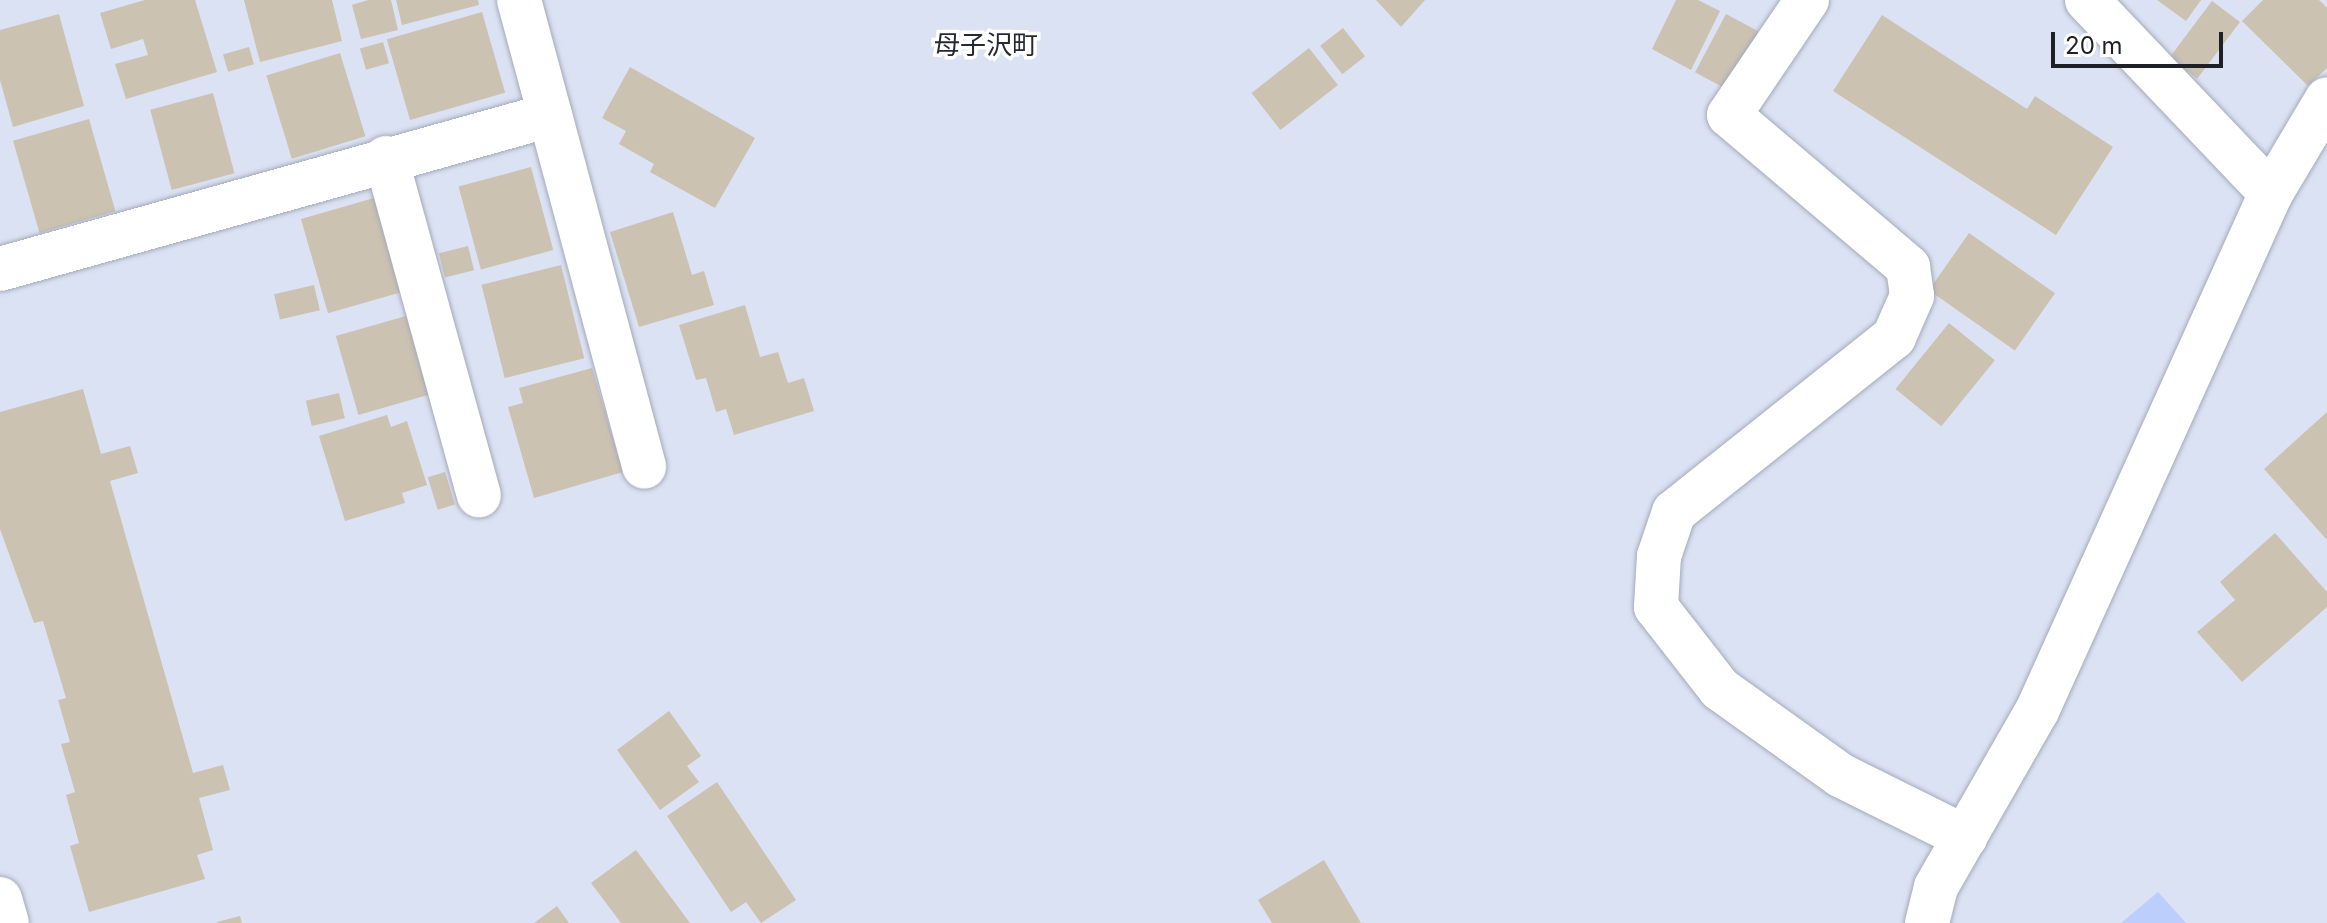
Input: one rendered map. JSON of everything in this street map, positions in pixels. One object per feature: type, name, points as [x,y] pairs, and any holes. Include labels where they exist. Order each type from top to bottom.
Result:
[{"type":"street","points":[[519,0],[644,467]]},
{"type":"street","points":[[1807,0],[1729,115],[1908,267],[1912,296],[1894,337],[1674,512],[1659,556],[1656,607],[1720,689],[1840,775],[1965,837]]},
{"type":"street","points":[[2087,0],[2271,193]]},
{"type":"street","points":[[1927,923],[1936,887],[2037,711],[2271,193],[2327,99]]},
{"type":"street","points":[[0,269],[386,158],[550,115]]},
{"type":"street","points":[[386,158],[479,495]]},
{"type":"street","points":[[0,899],[7,923]]},
{"type":"shaded area","points":[[2158,892],[2186,923],[2121,923]]},
{"type":"building","points":[[145,0],[195,0],[217,72],[126,99],[115,64],[148,55],[143,39],[111,49],[100,13]]},
{"type":"building","points":[[244,0],[332,0],[342,41],[260,62]]},
{"type":"building","points":[[368,0],[391,0],[398,30],[361,39],[352,5]]},
{"type":"building","points":[[396,0],[478,0],[479,5],[402,25]]},
{"type":"building","points":[[1376,0],[1425,0],[1401,27]]},
{"type":"building","points":[[1676,0],[1698,0],[1720,11],[1691,70],[1652,49]]},
{"type":"building","points":[[2157,0],[2201,0],[2186,21]]},
{"type":"building","points":[[2263,0],[2319,0],[2327,8],[2327,68],[2308,86],[2242,21]]},
{"type":"building","points":[[2212,1],[2240,22],[2197,79],[2169,58]]},
{"type":"building","points":[[482,12],[505,93],[410,120],[387,39]]},
{"type":"building","points":[[59,14],[84,106],[13,127],[0,80],[0,30]]},
{"type":"building","points":[[1726,14],[1765,35],[1734,93],[1695,72]]},
{"type":"building","points":[[1882,15],[2027,109],[2035,96],[2113,147],[2056,235],[1833,91]]},
{"type":"building","points":[[1343,28],[1365,56],[1342,74],[1320,46]]},
{"type":"building","points":[[383,42],[389,63],[366,70],[360,49]]},
{"type":"building","points":[[249,47],[254,64],[228,72],[223,54]]},
{"type":"building","points":[[1309,48],[1338,85],[1280,130],[1251,93]]},
{"type":"building","points":[[340,53],[365,136],[292,159],[266,76]]},
{"type":"building","points":[[630,67],[755,138],[715,208],[650,172],[654,164],[619,144],[626,131],[602,118]]},
{"type":"building","points":[[213,93],[234,173],[172,190],[150,110]]},
{"type":"building","points":[[89,119],[115,211],[40,233],[13,141]]},
{"type":"building","points":[[531,167],[553,250],[481,269],[459,186]]},
{"type":"building","points":[[374,198],[401,292],[328,313],[301,219]]},
{"type":"building","points":[[673,212],[692,275],[704,271],[714,305],[639,327],[610,232]]},
{"type":"building","points":[[1969,233],[2055,293],[2015,351],[1929,290]]},
{"type":"building","points":[[468,246],[474,270],[445,278],[439,253]]},
{"type":"building","points":[[561,265],[584,358],[505,378],[481,285]]},
{"type":"building","points":[[314,285],[320,310],[280,320],[274,294]]},
{"type":"building","points":[[745,305],[760,357],[778,352],[788,383],[804,378],[814,411],[734,435],[726,409],[716,412],[706,378],[696,380],[679,325]]},
{"type":"building","points":[[406,316],[429,395],[358,415],[336,336]]},
{"type":"building","points":[[1949,323],[1995,360],[1941,426],[1896,389]]},
{"type":"building","points":[[592,368],[623,472],[534,498],[508,407],[523,403],[519,388]]},
{"type":"building","points":[[83,389],[101,454],[130,446],[138,473],[110,481],[193,773],[223,765],[230,790],[199,798],[213,850],[197,855],[205,879],[89,912],[70,846],[79,843],[66,795],[75,792],[61,744],[70,742],[58,700],[66,698],[43,621],[34,623],[0,529],[0,412]]},
{"type":"building","points":[[339,393],[345,418],[312,426],[306,401]]},
{"type":"building","points":[[2327,412],[2327,540],[2264,469]]},
{"type":"building","points":[[387,415],[391,427],[407,421],[427,485],[402,493],[405,503],[345,521],[319,436]]},
{"type":"building","points":[[445,472],[455,505],[438,510],[428,477]]},
{"type":"building","points":[[2275,533],[2327,592],[2327,607],[2242,682],[2197,632],[2235,600],[2220,582]]},
{"type":"building","points":[[669,711],[701,756],[687,766],[699,782],[660,810],[617,750]]},
{"type":"building","points":[[717,782],[796,900],[761,923],[746,902],[731,912],[667,816]]},
{"type":"building","points":[[636,850],[690,923],[621,923],[591,883]]},
{"type":"building","points":[[1324,860],[1361,923],[1272,923],[1258,900]]},
{"type":"building","points":[[557,906],[569,923],[534,923]]},
{"type":"building","points":[[240,916],[242,923],[217,922]]},
{"type":"district","name":"母子沢町","points":[[986,45]]}]
